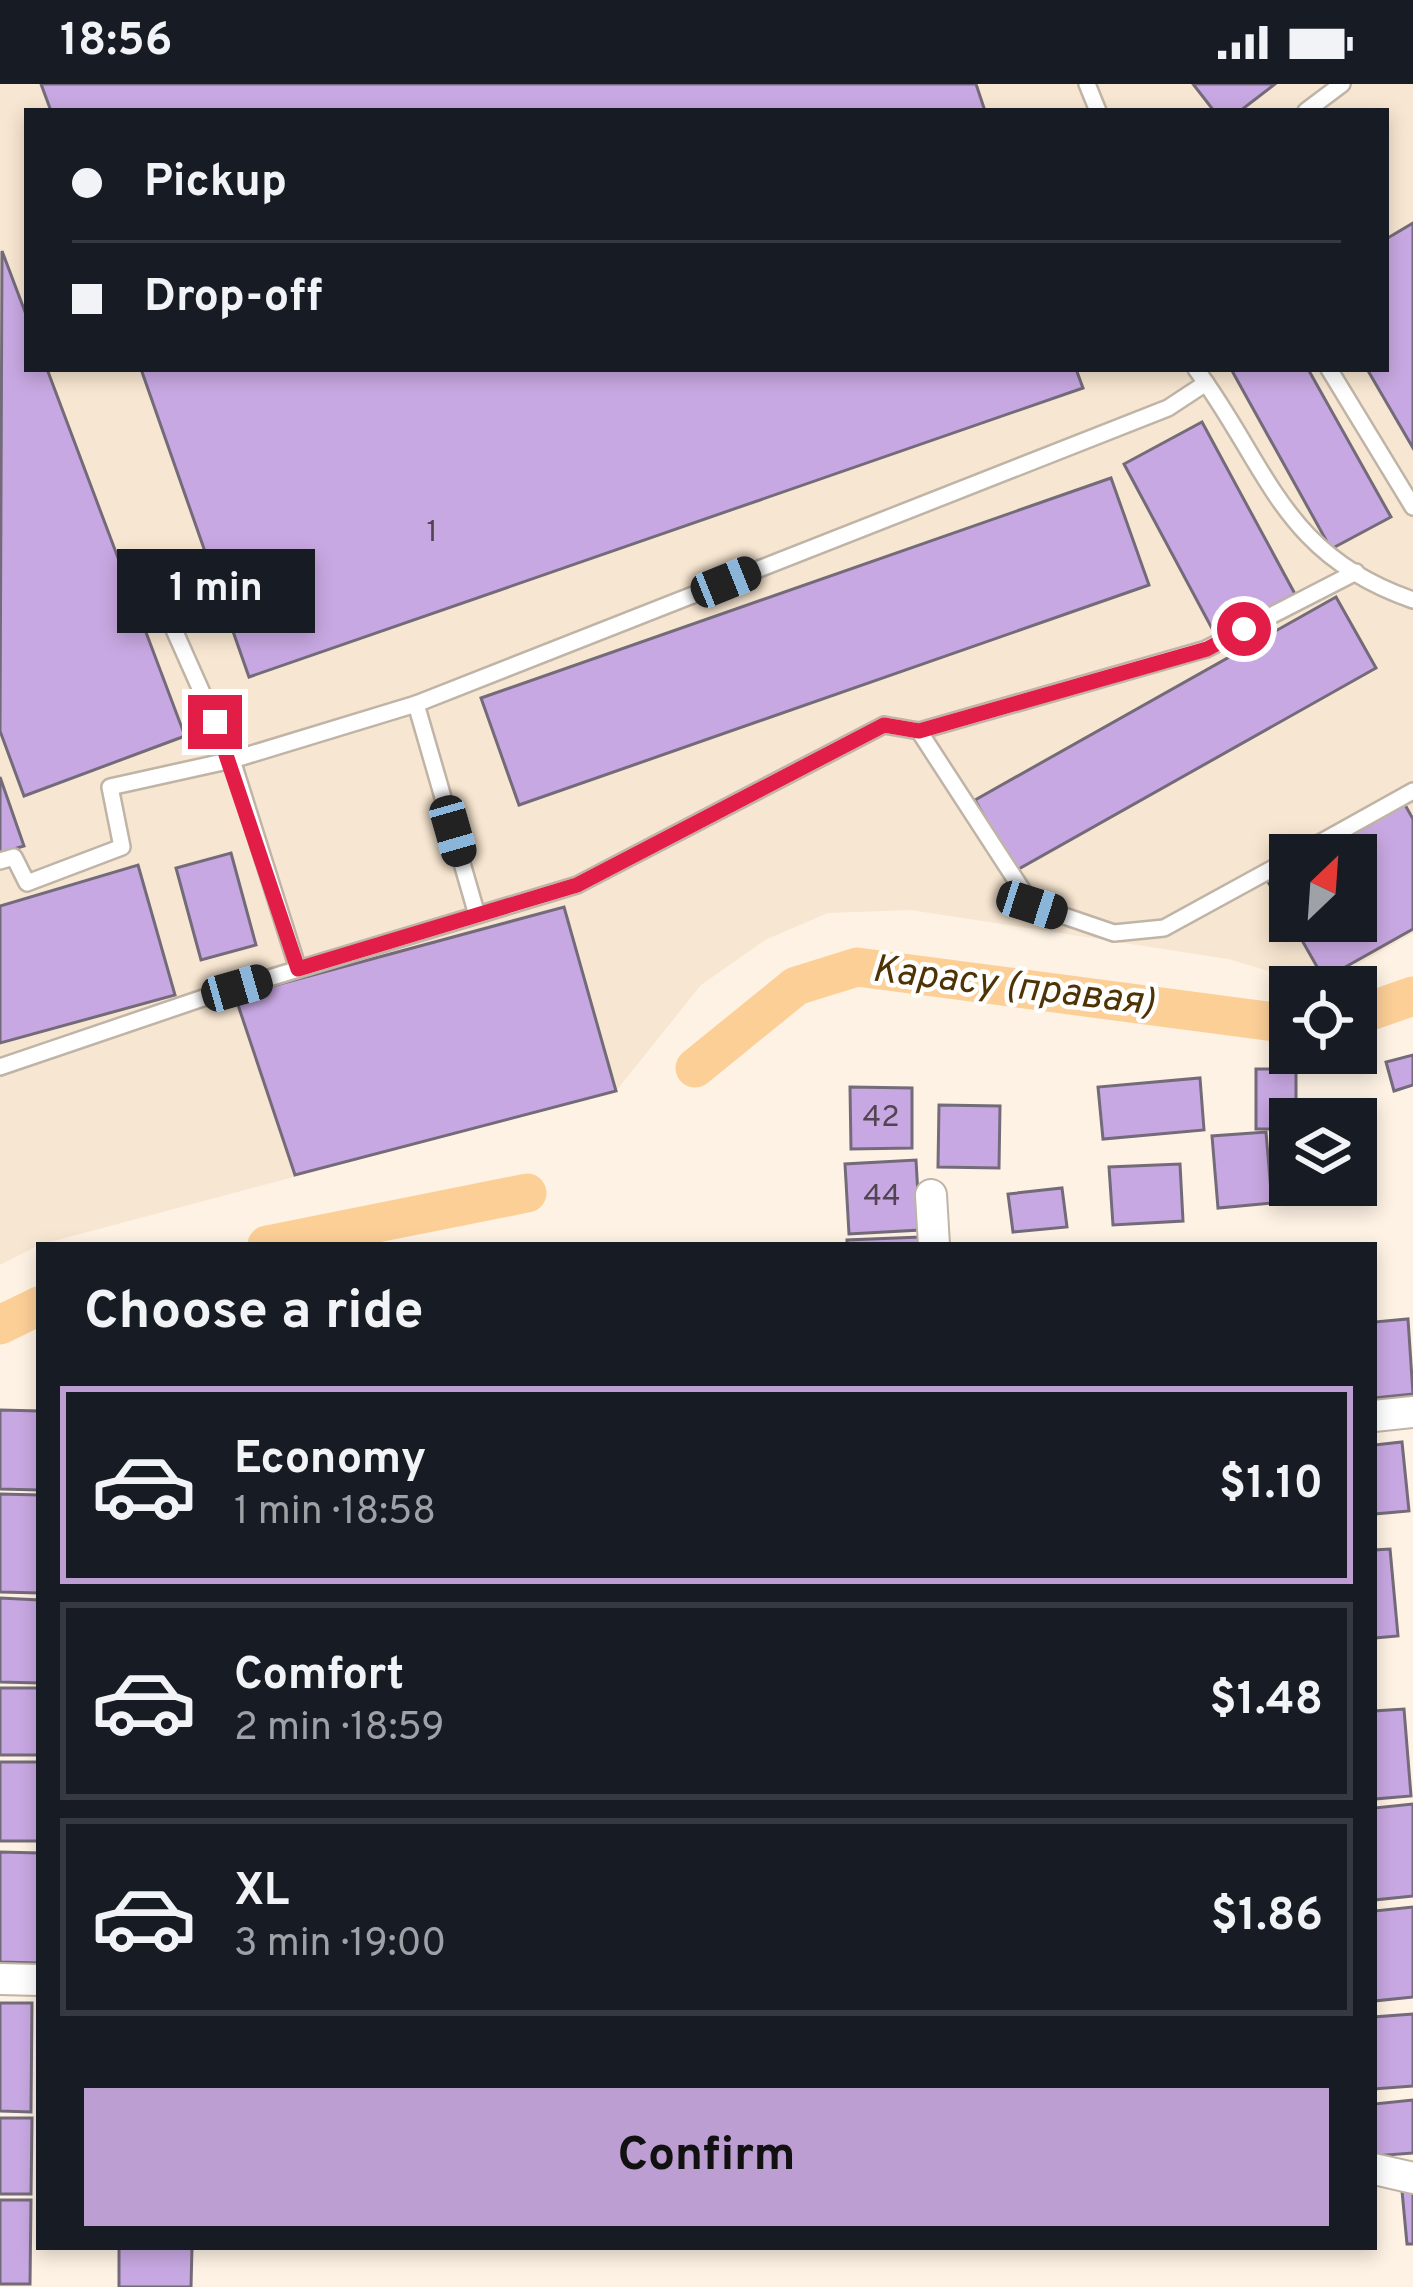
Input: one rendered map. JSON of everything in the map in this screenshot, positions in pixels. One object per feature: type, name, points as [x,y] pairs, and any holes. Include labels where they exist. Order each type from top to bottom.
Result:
[{"type":"street","points":[[931,1195],[934,1242]]},
{"type":"street","points":[[1377,1416],[1413,1412]]},
{"type":"street","points":[[0,1979],[36,1980]]},
{"type":"street","points":[[1377,2170],[1413,2178]]},
{"type":"lane","points":[[1310,108],[1342,84]]},
{"type":"lane","points":[[1331,372],[1413,507]]},
{"type":"lane","points":[[0,861],[14,857],[28,884],[122,847],[110,787],[232,760],[416,704],[1168,408],[1201,376],[1300,532],[1356,572],[1413,600]]},
{"type":"lane","points":[[147,569],[232,760],[298,969]]},
{"type":"lane","points":[[0,1067],[298,969],[577,885],[884,725],[919,731],[1207,649],[1356,572]]},
{"type":"lane","points":[[416,704],[477,916]]},
{"type":"lane","points":[[919,731],[1032,905],[1114,933],[1164,928],[1269,871]]},
{"type":"lane","points":[[1335,834],[1413,791]]},
{"type":"shaded area","points":[[0,84],[1413,84],[1413,933],[1355,966],[1269,966],[1269,971],[1228,959],[911,910],[828,913],[765,940],[701,985],[616,1091],[36,1242],[36,1247],[0,1265]]},
{"type":"building","points":[[41,84],[976,84],[984,108],[50,108]]},
{"type":"building","points":[[1193,84],[1275,84],[1244,108],[1212,108]]},
{"type":"building","points":[[1413,223],[1413,448],[1369,372],[1389,372],[1389,237]]},
{"type":"building","points":[[2,251],[24,309],[24,372],[48,372],[185,736],[24,796],[0,731]]},
{"type":"building","points":[[142,372],[1077,372],[1083,388],[249,677]]},
{"type":"building","points":[[1233,372],[1310,372],[1391,517],[1331,549]]},
{"type":"building","points":[[1202,422],[1295,594],[1216,636],[1124,464]]},
{"type":"building","points":[[1111,478],[1149,585],[519,805],[481,698]]},
{"type":"building","points":[[1336,597],[1376,668],[1015,871],[975,800]]},
{"type":"building","points":[[0,777],[24,846],[0,853]]},
{"type":"building","points":[[1404,803],[1413,819],[1413,929],[1347,966],[1317,966],[1303,942],[1377,942],[1377,834],[1349,834]]},
{"type":"building","points":[[231,853],[256,945],[201,960],[176,868]]},
{"type":"building","points":[[138,865],[175,995],[0,1043],[0,906]]},
{"type":"building","points":[[564,907],[616,1091],[295,1175],[235,996]]},
{"type":"building","points":[[1413,1055],[1413,1085],[1394,1091],[1386,1062]]},
{"type":"building","points":[[1256,1069],[1296,1074],[1296,1098],[1269,1098],[1269,1129],[1256,1129]]},
{"type":"building","points":[[1200,1078],[1204,1130],[1103,1139],[1098,1087]]},
{"type":"building","points":[[850,1087],[912,1088],[912,1148],[851,1149]]},
{"type":"building","points":[[939,1105],[1000,1106],[999,1168],[938,1167]]},
{"type":"building","points":[[1266,1132],[1269,1203],[1218,1208],[1212,1136]]},
{"type":"building","points":[[916,1160],[920,1230],[849,1234],[845,1164]]},
{"type":"building","points":[[1180,1164],[1183,1221],[1113,1225],[1109,1167]]},
{"type":"building","points":[[1062,1188],[1067,1227],[1013,1232],[1008,1194]]},
{"type":"building","points":[[920,1237],[921,1242],[847,1242]]},
{"type":"building","points":[[1408,1319],[1413,1394],[1377,1398],[1377,1322]]},
{"type":"building","points":[[0,1410],[36,1411],[36,1490],[0,1489]]},
{"type":"building","points":[[1402,1442],[1409,1511],[1377,1514],[1377,1445]]},
{"type":"building","points":[[0,1494],[36,1495],[36,1593],[0,1592]]},
{"type":"building","points":[[1390,1549],[1398,1636],[1377,1638],[1377,1550]]},
{"type":"building","points":[[0,1598],[36,1600],[36,1683],[0,1682]]},
{"type":"building","points":[[0,1688],[36,1688],[36,1755],[0,1755]]},
{"type":"building","points":[[1404,1709],[1411,1796],[1377,1799],[1377,1711]]},
{"type":"building","points":[[0,1762],[36,1762],[36,1841],[0,1841]]},
{"type":"building","points":[[1413,1804],[1413,1896],[1377,1900],[1377,1808]]},
{"type":"building","points":[[0,1852],[36,1853],[36,1963],[0,1962]]},
{"type":"building","points":[[1413,1907],[1413,1997],[1377,2001],[1377,1911]]},
{"type":"building","points":[[0,2003],[32,2003],[31,2112],[0,2111]]},
{"type":"building","points":[[1413,2014],[1413,2086],[1377,2089],[1377,2017]]},
{"type":"building","points":[[1413,2100],[1413,2153],[1377,2156],[1377,2104]]},
{"type":"building","points":[[0,2118],[32,2118],[31,2194],[0,2194]]},
{"type":"building","points":[[1402,2191],[1413,2191],[1413,2244],[1407,2244]]},
{"type":"building","points":[[0,2200],[31,2200],[30,2284],[0,2284]]},
{"type":"building","points":[[119,2250],[192,2250],[191,2287],[119,2287]]},
{"type":"waterway","name":"Карасу (правая)","points":[[695,1068],[796,986],[857,967],[1269,1021]]},
{"type":"waterway","name":"Карасу (правая)","points":[[1377,1009],[1413,996]]},
{"type":"waterway","name":"Карасу (правая)","points":[[282,1242],[527,1193]]},
{"type":"waterway","name":"Карасу (правая)","points":[[0,1325],[36,1307]]},
{"type":"route","points":[[215,722],[232,760],[298,969],[577,885],[884,725],[919,731],[1207,649],[1244,629]]}]
